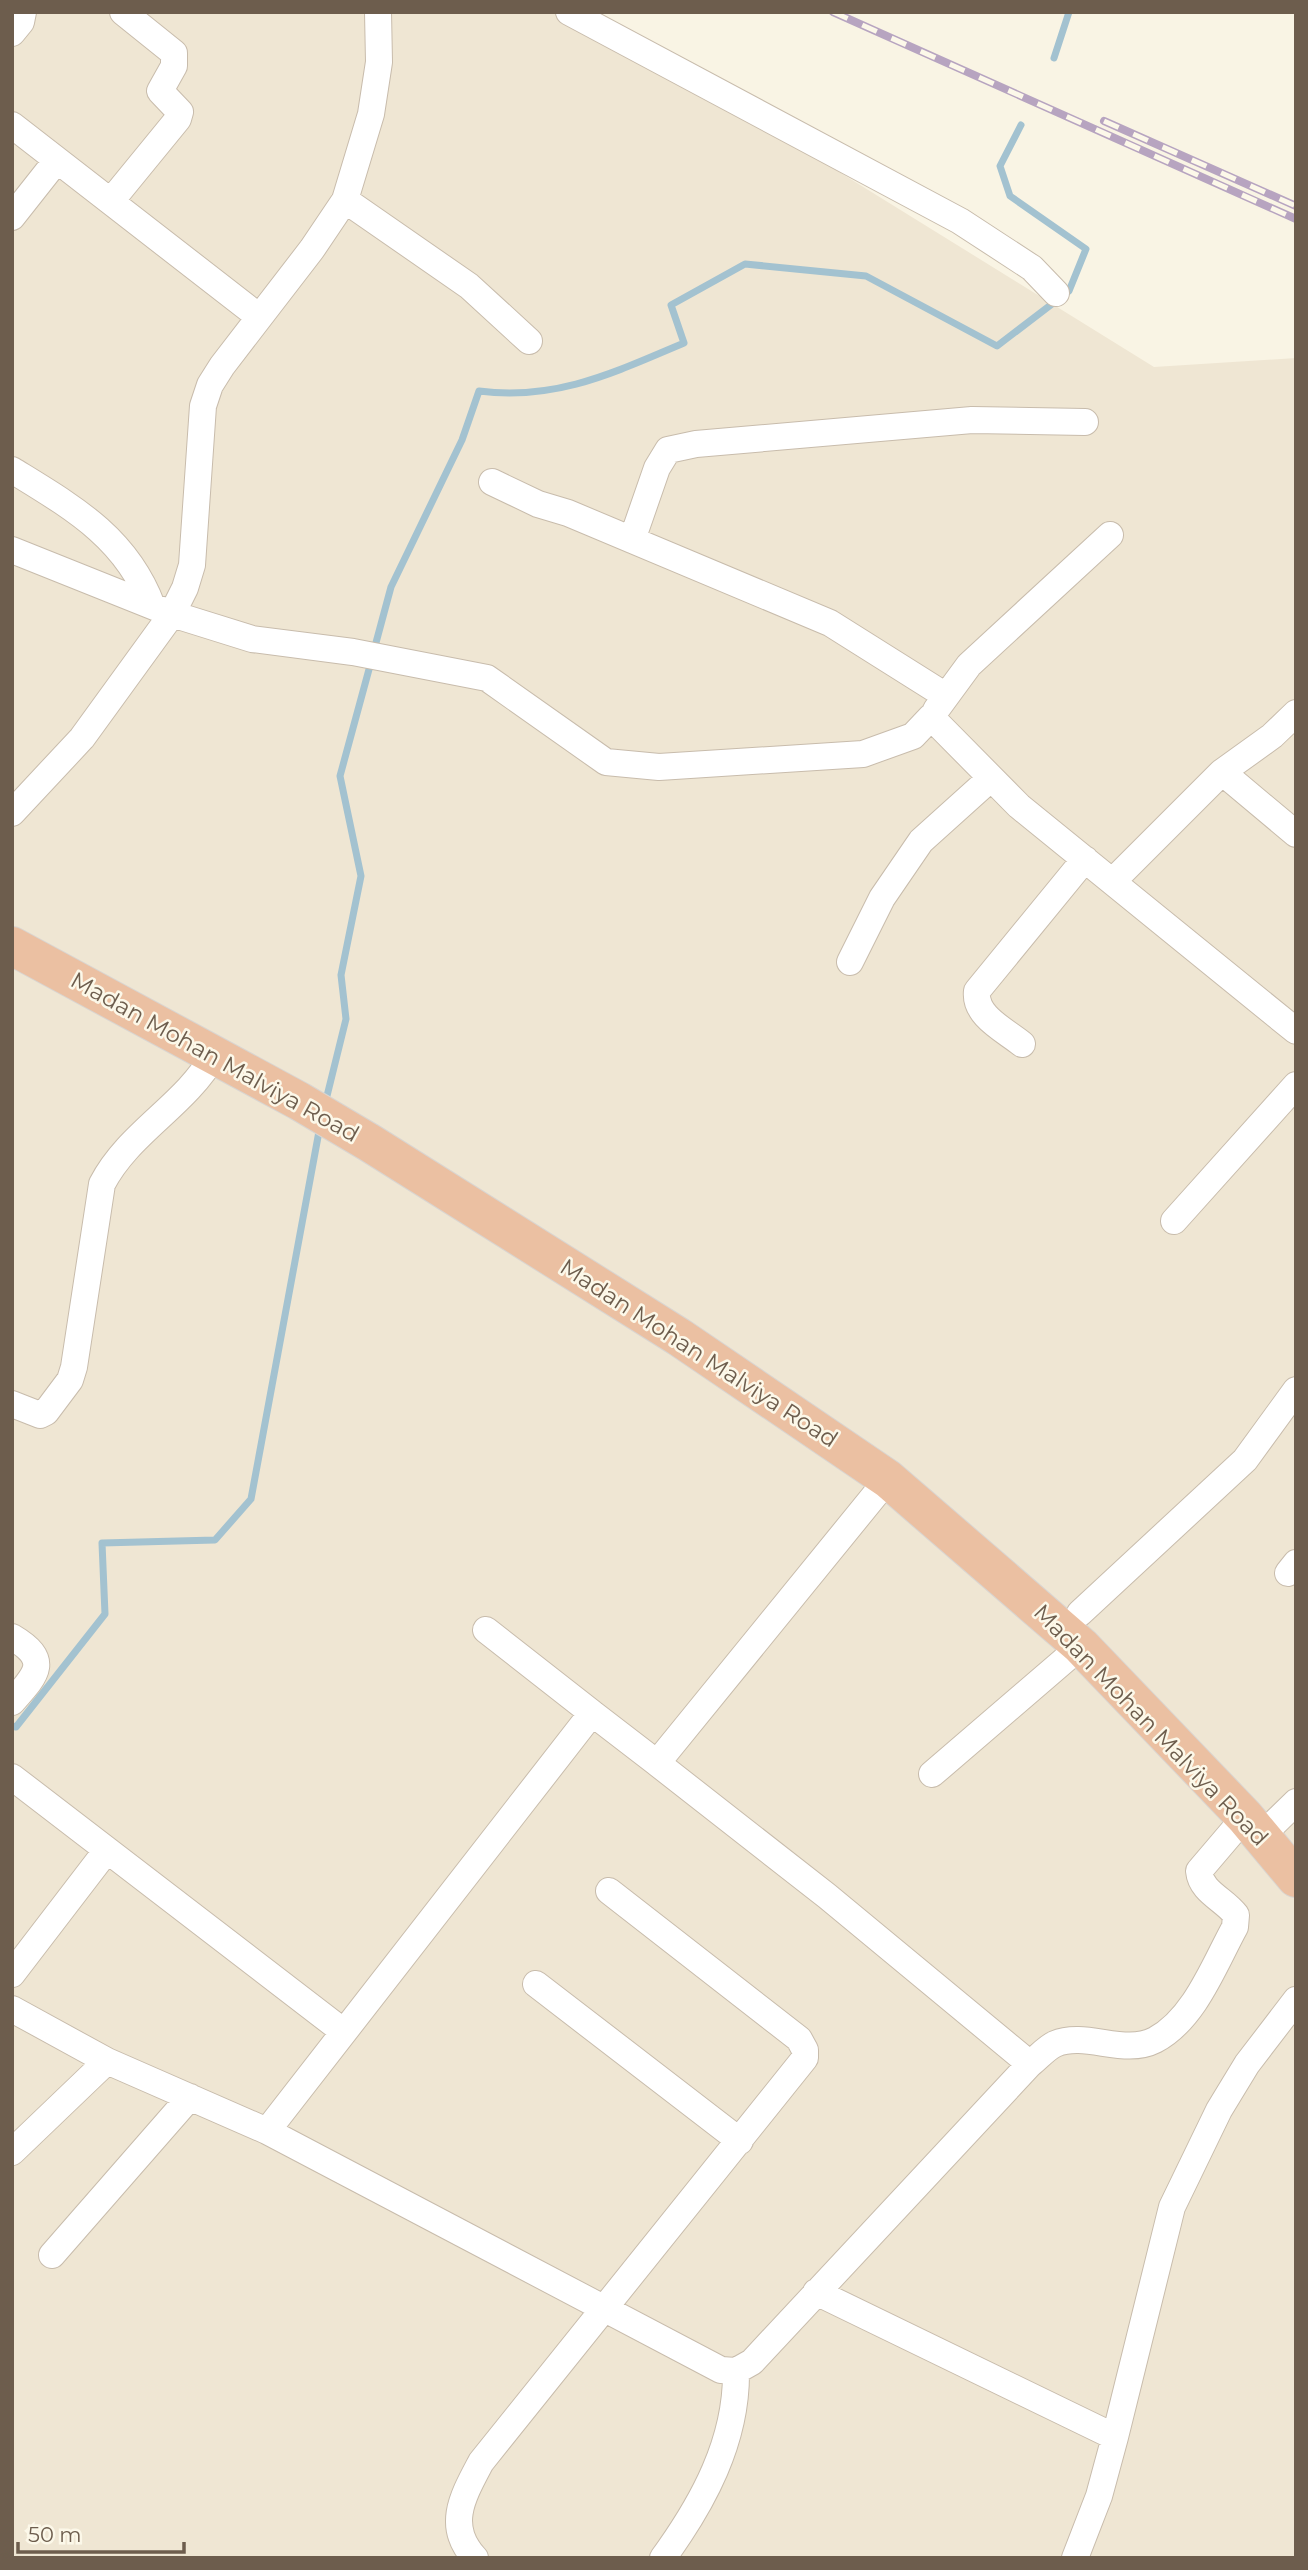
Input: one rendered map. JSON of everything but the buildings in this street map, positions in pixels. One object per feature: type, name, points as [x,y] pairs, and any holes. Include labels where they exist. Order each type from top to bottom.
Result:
[{"type":"highway","name":"Madan Mohan Malviya Road","points":[[12,923],[667,1306],[917,1470],[1012,1549],[1081,1630],[1274,1824],[1296,1878]]},
{"type":"highway","name":"Madan Mohan Malviya Road","points":[[12,946],[214,1055],[302,1094]]},
{"type":"highway","name":"Madan Mohan Malviya Road","points":[[370,1134],[679,1337],[888,1479],[1081,1630]]},
{"type":"street","points":[[12,33],[21,22],[23,12]]},
{"type":"street","points":[[111,201],[178,119],[180,112],[160,91],[174,66],[174,53],[124,12]]},
{"type":"street","points":[[12,813],[82,738],[162,610],[186,588],[192,565],[203,406],[210,384],[312,249],[345,200],[371,114],[379,62],[378,12]]},
{"type":"street","points":[[569,12],[960,220],[1032,268],[1056,293]]},
{"type":"street","points":[[12,124],[258,317]]},
{"type":"street","points":[[12,217],[57,160]]},
{"type":"street","points":[[345,200],[469,286],[528,341]]},
{"type":"street","points":[[632,540],[657,468],[668,450],[696,444],[972,420],[1085,422]]},
{"type":"street","points":[[12,470],[68,504],[106,535],[128,558],[162,610]]},
{"type":"street","points":[[492,482],[538,504],[632,540],[830,623],[938,706],[991,778],[1019,806],[1296,1031]]},
{"type":"street","points":[[12,550],[162,610],[252,639],[353,652],[488,678],[606,762],[659,767],[863,754],[913,736],[969,665],[1110,535]]},
{"type":"street","points":[[1113,881],[1222,772],[1272,736],[1296,713]]},
{"type":"street","points":[[1222,772],[1296,834]]},
{"type":"street","points":[[850,962],[882,898],[921,841],[991,778]]},
{"type":"street","points":[[1023,1044],[981,1012],[976,1002],[977,991],[1085,859]]},
{"type":"street","points":[[12,1404],[40,1415],[46,1412],[70,1380],[102,1184],[111,1167],[133,1140],[191,1089],[214,1055]]},
{"type":"street","points":[[1174,1221],[1296,1085]]},
{"type":"street","points":[[932,1774],[1081,1630],[1244,1460],[1296,1390]]},
{"type":"street","points":[[657,1763],[888,1479]]},
{"type":"street","points":[[486,1630],[827,1896],[1030,2064]]},
{"type":"street","points":[[12,1637],[35,1653],[38,1662],[36,1672],[12,1702]]},
{"type":"street","points":[[267,2131],[592,1713]]},
{"type":"street","points":[[12,1777],[344,2032]]},
{"type":"street","points":[[12,2009],[107,2061],[267,2131],[721,2370],[736,2371],[752,2362],[1030,2064],[1053,2045],[1068,2041],[1130,2046],[1155,2040],[1174,2025],[1192,2003],[1235,1927],[1236,1914],[1206,1889],[1200,1881],[1199,1871],[1274,1824]]},
{"type":"street","points":[[12,1974],[107,1850]]},
{"type":"street","points":[[475,2558],[462,2542],[457,2525],[466,2490],[481,2462],[805,2058],[805,2050],[799,2039],[610,1891]]},
{"type":"street","points":[[536,1984],[740,2141]]},
{"type":"street","points":[[1075,2558],[1099,2496],[1171,2207],[1219,2110],[1248,2064],[1296,2000]]},
{"type":"street","points":[[12,2152],[107,2061]]},
{"type":"street","points":[[52,2255],[190,2097]]},
{"type":"street","points":[[816,2292],[1115,2437]]},
{"type":"street","points":[[663,2558],[690,2521],[710,2484],[727,2436],[736,2395],[736,2371]]},
{"type":"shaded area","points":[[12,12],[581,12],[1154,367],[1296,358],[1296,2558],[12,2558]]},
{"type":"waterway","points":[[1054,58],[1069,12]]},
{"type":"waterway","points":[[374,650],[391,587],[462,440],[479,391],[507,393],[560,388],[609,374],[684,343],[671,305],[745,264],[866,276],[997,346],[1069,291],[1086,249],[1010,196],[1000,166],[1021,125]]},
{"type":"waterway","points":[[325,1104],[346,1019],[341,975],[361,876],[340,776],[371,662]]},
{"type":"waterway","points":[[12,1726],[16,1727],[105,1614],[102,1543],[215,1540],[251,1499],[320,1126]]},
{"type":"railway","points":[[833,12],[1296,219]]},
{"type":"railway","points":[[1104,121],[1296,206]]}]
